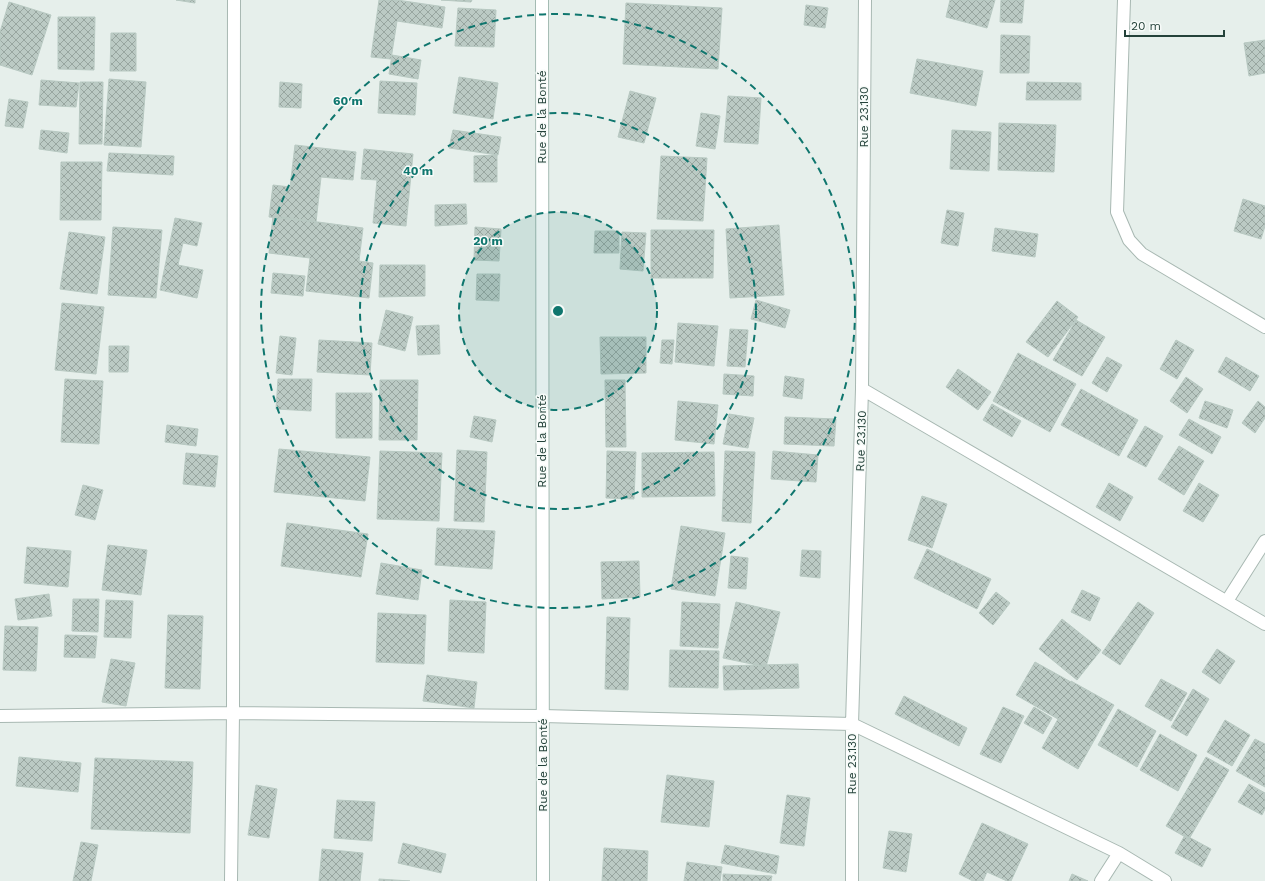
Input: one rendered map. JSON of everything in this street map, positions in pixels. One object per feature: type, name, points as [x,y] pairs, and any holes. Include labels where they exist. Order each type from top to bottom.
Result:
[{"type":"street","points":[[231,881],[233,714],[234,0]]},
{"type":"street","name":"Rue de la Bonté","points":[[542,0],[542,716],[544,881]]},
{"type":"street","name":"Rue 23.130","points":[[852,881],[852,724],[862,389],[865,0]]},
{"type":"street","points":[[1124,0],[1117,212],[1121,225],[1129,240],[1142,254],[1265,327]]},
{"type":"street","points":[[862,389],[1265,624]]},
{"type":"street","points":[[1227,601],[1265,541]]},
{"type":"street","points":[[0,716],[233,714],[542,716],[852,724],[1119,853],[1165,881]]},
{"type":"street","points":[[1101,881],[1119,853]]},
{"type":"building","points":[[176,0],[195,0],[195,3]]},
{"type":"building","points":[[379,0],[397,0],[445,7],[442,28],[397,21],[391,59],[371,57]]},
{"type":"building","points":[[441,0],[472,0],[471,2]]},
{"type":"building","points":[[950,0],[995,0],[987,28],[946,17]]},
{"type":"building","points":[[1001,0],[1024,0],[1022,23],[1000,22]]},
{"type":"building","points":[[9,2],[51,15],[32,75],[0,65],[0,32]]},
{"type":"building","points":[[626,3],[722,8],[718,69],[623,64]]},
{"type":"building","points":[[806,5],[828,8],[825,28],[804,25]]},
{"type":"building","points":[[458,8],[496,10],[494,47],[455,46]]},
{"type":"building","points":[[58,17],[95,17],[94,70],[58,69]]},
{"type":"building","points":[[111,33],[136,33],[136,71],[110,71]]},
{"type":"building","points":[[1001,35],[1030,36],[1029,73],[1000,73]]},
{"type":"building","points":[[1265,40],[1265,73],[1249,76],[1244,43]]},
{"type":"building","points":[[392,55],[421,60],[418,79],[389,74]]},
{"type":"building","points":[[917,59],[983,71],[976,106],[910,93]]},
{"type":"building","points":[[459,77],[498,83],[493,119],[453,113]]},
{"type":"building","points":[[109,79],[146,82],[141,147],[104,145]]},
{"type":"building","points":[[41,80],[79,83],[76,107],[39,105]]},
{"type":"building","points":[[380,81],[417,83],[415,115],[378,113]]},
{"type":"building","points":[[80,82],[103,82],[102,144],[79,144]]},
{"type":"building","points":[[280,82],[302,84],[301,108],[279,107]]},
{"type":"building","points":[[1027,82],[1081,83],[1081,100],[1026,100]]},
{"type":"building","points":[[630,91],[656,98],[644,143],[618,137]]},
{"type":"building","points":[[728,96],[761,98],[758,144],[724,142]]},
{"type":"building","points":[[9,99],[28,102],[23,128],[5,126]]},
{"type":"building","points":[[701,113],[720,116],[715,149],[696,146]]},
{"type":"building","points":[[999,123],[1056,125],[1054,172],[998,170]]},
{"type":"building","points":[[41,130],[69,133],[67,153],[39,149]]},
{"type":"building","points":[[453,130],[501,137],[498,155],[449,148]]},
{"type":"building","points":[[952,130],[991,132],[989,171],[950,169]]},
{"type":"building","points":[[295,145],[356,152],[353,180],[321,177],[316,222],[269,217],[273,185],[290,187]]},
{"type":"building","points":[[364,149],[413,154],[406,226],[373,223],[377,180],[361,179]]},
{"type":"building","points":[[109,153],[174,156],[173,175],[107,171]]},
{"type":"building","points":[[497,155],[497,182],[474,182],[474,156]]},
{"type":"building","points":[[661,156],[707,158],[703,221],[657,219]]},
{"type":"building","points":[[61,162],[102,162],[101,220],[60,220]]},
{"type":"building","points":[[1243,199],[1265,206],[1265,226],[1261,239],[1234,231]]},
{"type":"building","points":[[466,204],[467,224],[435,226],[435,205]]},
{"type":"building","points":[[947,210],[964,213],[958,246],[941,243]]},
{"type":"building","points":[[273,216],[363,228],[359,261],[373,263],[369,298],[306,291],[310,258],[269,253]]},
{"type":"building","points":[[175,218],[202,223],[197,246],[183,243],[178,265],[203,270],[197,298],[160,290]]},
{"type":"building","points":[[779,225],[784,295],[730,298],[726,229]]},
{"type":"building","points":[[113,227],[162,230],[156,298],[108,295]]},
{"type":"building","points":[[475,227],[501,229],[499,261],[474,260]]},
{"type":"building","points":[[995,228],[1038,234],[1035,257],[992,251]]},
{"type":"building","points":[[651,230],[714,230],[713,278],[651,278]]},
{"type":"building","points":[[595,231],[619,231],[619,253],[594,253]]},
{"type":"building","points":[[69,232],[105,237],[97,294],[60,289]]},
{"type":"building","points":[[622,232],[646,233],[643,271],[620,269]]},
{"type":"building","points":[[380,265],[425,265],[425,296],[379,297]]},
{"type":"building","points":[[273,273],[305,276],[303,296],[271,293]]},
{"type":"building","points":[[477,274],[500,274],[499,301],[476,300]]},
{"type":"building","points":[[756,300],[790,310],[785,328],[751,319]]},
{"type":"building","points":[[1057,301],[1078,317],[1048,357],[1026,342]]},
{"type":"building","points":[[62,303],[104,307],[96,374],[55,370]]},
{"type":"building","points":[[386,310],[413,317],[405,351],[378,344]]},
{"type":"building","points":[[1076,320],[1105,337],[1082,376],[1053,360]]},
{"type":"building","points":[[678,323],[718,326],[714,366],[675,362]]},
{"type":"building","points":[[439,325],[440,354],[418,355],[416,326]]},
{"type":"building","points":[[730,329],[748,330],[745,367],[727,366]]},
{"type":"building","points":[[280,336],[296,338],[292,375],[276,373]]},
{"type":"building","points":[[600,337],[646,337],[646,373],[601,374]]},
{"type":"building","points":[[319,340],[372,343],[370,375],[317,372]]},
{"type":"building","points":[[662,340],[674,340],[672,364],[660,363]]},
{"type":"building","points":[[1176,340],[1194,350],[1177,379],[1160,369]]},
{"type":"building","points":[[109,346],[129,346],[128,372],[109,372]]},
{"type":"building","points":[[1018,353],[1076,384],[1050,432],[993,401]]},
{"type":"building","points":[[1107,357],[1122,365],[1107,392],[1092,383]]},
{"type":"building","points":[[1226,357],[1259,376],[1250,391],[1218,372]]},
{"type":"building","points":[[958,369],[991,392],[978,410],[946,387]]},
{"type":"building","points":[[724,374],[754,376],[753,396],[723,394]]},
{"type":"building","points":[[785,376],[804,379],[802,399],[783,396]]},
{"type":"building","points":[[1186,377],[1203,389],[1187,413],[1170,401]]},
{"type":"building","points":[[65,379],[103,381],[99,444],[61,442]]},
{"type":"building","points":[[278,379],[312,379],[311,411],[276,409]]},
{"type":"building","points":[[380,380],[418,380],[417,440],[379,440]]},
{"type":"building","points":[[605,380],[625,380],[626,447],[606,447]]},
{"type":"building","points":[[1081,389],[1138,420],[1119,456],[1061,425]]},
{"type":"building","points":[[336,393],[372,393],[372,438],[336,438]]},
{"type":"building","points":[[678,401],[718,405],[714,444],[675,440]]},
{"type":"building","points":[[1205,401],[1233,410],[1227,428],[1199,418]]},
{"type":"building","points":[[1258,401],[1265,407],[1265,418],[1255,433],[1242,423]]},
{"type":"building","points":[[992,404],[1021,421],[1012,437],[983,420]]},
{"type":"building","points":[[729,414],[754,418],[748,448],[723,444]]},
{"type":"building","points":[[474,416],[496,420],[492,442],[470,437]]},
{"type":"building","points":[[785,417],[836,419],[834,446],[784,444]]},
{"type":"building","points":[[1189,419],[1221,437],[1212,454],[1179,435]]},
{"type":"building","points":[[167,425],[198,429],[196,446],[165,442]]},
{"type":"building","points":[[1145,426],[1163,436],[1146,467],[1127,457]]},
{"type":"building","points":[[1179,446],[1204,461],[1184,495],[1158,479]]},
{"type":"building","points":[[279,449],[370,457],[365,501],[274,492]]},
{"type":"building","points":[[457,450],[487,452],[484,522],[454,521]]},
{"type":"building","points":[[380,451],[442,453],[439,521],[377,519]]},
{"type":"building","points":[[607,451],[636,452],[634,499],[606,498]]},
{"type":"building","points":[[725,451],[755,452],[751,523],[722,521]]},
{"type":"building","points":[[773,451],[818,455],[816,482],[771,479]]},
{"type":"building","points":[[714,452],[715,496],[642,497],[642,453]]},
{"type":"building","points":[[186,453],[218,456],[215,487],[183,484]]},
{"type":"building","points":[[1109,483],[1133,497],[1120,521],[1096,507]]},
{"type":"building","points":[[1199,483],[1219,495],[1203,522],[1183,511]]},
{"type":"building","points":[[83,485],[103,490],[95,520],[75,515]]},
{"type":"building","points":[[922,496],[947,504],[932,548],[908,540]]},
{"type":"building","points":[[287,523],[368,534],[361,577],[281,566]]},
{"type":"building","points":[[681,526],[725,533],[715,596],[671,589]]},
{"type":"building","points":[[437,528],[495,531],[492,569],[435,565]]},
{"type":"building","points":[[108,545],[147,550],[141,595],[102,590]]},
{"type":"building","points":[[27,547],[71,551],[68,587],[24,583]]},
{"type":"building","points":[[927,549],[991,579],[977,609],[914,578]]},
{"type":"building","points":[[802,550],[821,551],[820,578],[800,576]]},
{"type":"building","points":[[731,556],[748,558],[746,589],[728,588]]},
{"type":"building","points":[[639,561],[640,597],[602,599],[601,562]]},
{"type":"building","points":[[381,563],[422,570],[418,600],[376,594]]},
{"type":"building","points":[[1082,590],[1100,598],[1090,621],[1071,612]]},
{"type":"building","points":[[996,592],[1010,603],[993,625],[979,613]]},
{"type":"building","points":[[49,594],[52,616],[18,620],[15,599]]},
{"type":"building","points":[[73,599],[99,599],[98,632],[72,631]]},
{"type":"building","points":[[106,600],[133,601],[131,638],[104,637]]},
{"type":"building","points":[[450,600],[486,602],[484,653],[448,651]]},
{"type":"building","points":[[682,602],[720,604],[718,648],[680,646]]},
{"type":"building","points":[[736,602],[780,612],[766,667],[723,658]]},
{"type":"building","points":[[1138,602],[1154,613],[1120,665],[1102,653]]},
{"type":"building","points":[[378,613],[426,615],[424,664],[376,662]]},
{"type":"building","points":[[168,615],[203,616],[200,689],[165,688]]},
{"type":"building","points":[[607,617],[630,618],[628,690],[605,689]]},
{"type":"building","points":[[1062,619],[1101,650],[1077,680],[1039,649]]},
{"type":"building","points":[[5,626],[38,627],[36,671],[3,670]]},
{"type":"building","points":[[65,635],[97,636],[95,658],[64,657]]},
{"type":"building","points":[[1217,649],[1235,661],[1220,684],[1202,672]]},
{"type":"building","points":[[670,650],[719,651],[718,688],[669,687]]},
{"type":"building","points":[[111,659],[135,663],[126,706],[102,702]]},
{"type":"building","points":[[1035,662],[1114,705],[1078,769],[1042,748],[1058,719],[1016,695]]},
{"type":"building","points":[[798,664],[799,688],[724,690],[723,666]]},
{"type":"building","points":[[427,675],[477,682],[474,708],[423,701]]},
{"type":"building","points":[[1161,679],[1187,693],[1171,721],[1145,706]]},
{"type":"building","points":[[1193,689],[1209,699],[1187,736],[1171,727]]},
{"type":"building","points":[[904,696],[967,728],[959,746],[895,714]]},
{"type":"building","points":[[1003,707],[1024,716],[1001,763],[980,754]]},
{"type":"building","points":[[1034,707],[1052,718],[1043,734],[1024,723]]},
{"type":"building","points":[[1118,709],[1156,731],[1137,767],[1098,745]]},
{"type":"building","points":[[1225,720],[1250,735],[1232,766],[1207,752]]},
{"type":"building","points":[[1160,734],[1197,755],[1178,791],[1140,770]]},
{"type":"building","points":[[1255,739],[1265,744],[1265,787],[1236,771]]},
{"type":"building","points":[[19,757],[81,763],[78,792],[16,786]]},
{"type":"building","points":[[1206,757],[1229,770],[1189,839],[1166,826]]},
{"type":"building","points":[[95,758],[193,762],[190,833],[91,829]]},
{"type":"building","points":[[667,775],[714,781],[709,827],[661,822]]},
{"type":"building","points":[[1249,784],[1265,793],[1265,809],[1262,815],[1238,802]]},
{"type":"building","points":[[256,785],[277,789],[269,838],[248,835]]},
{"type":"building","points":[[787,795],[810,798],[804,846],[780,843]]},
{"type":"building","points":[[337,800],[375,802],[372,841],[334,838]]},
{"type":"building","points":[[982,823],[1028,844],[1011,881],[1007,881],[987,872],[983,881],[973,881],[959,874]]},
{"type":"building","points":[[889,831],[912,834],[906,872],[883,868]]},
{"type":"building","points":[[1185,835],[1211,849],[1202,867],[1175,853]]},
{"type":"building","points":[[81,842],[98,845],[91,881],[73,881]]},
{"type":"building","points":[[403,843],[446,854],[441,873],[398,863]]},
{"type":"building","points":[[725,845],[779,856],[776,874],[721,863]]},
{"type":"building","points":[[604,848],[648,851],[647,881],[602,881]]},
{"type":"building","points":[[322,849],[363,853],[360,881],[319,881]]},
{"type":"building","points":[[687,862],[722,867],[720,881],[684,881]]},
{"type":"building","points":[[723,874],[772,876],[771,881],[723,881]]},
{"type":"building","points":[[1072,874],[1088,881],[1069,881]]},
{"type":"building","points":[[379,879],[410,881],[379,881]]}]
